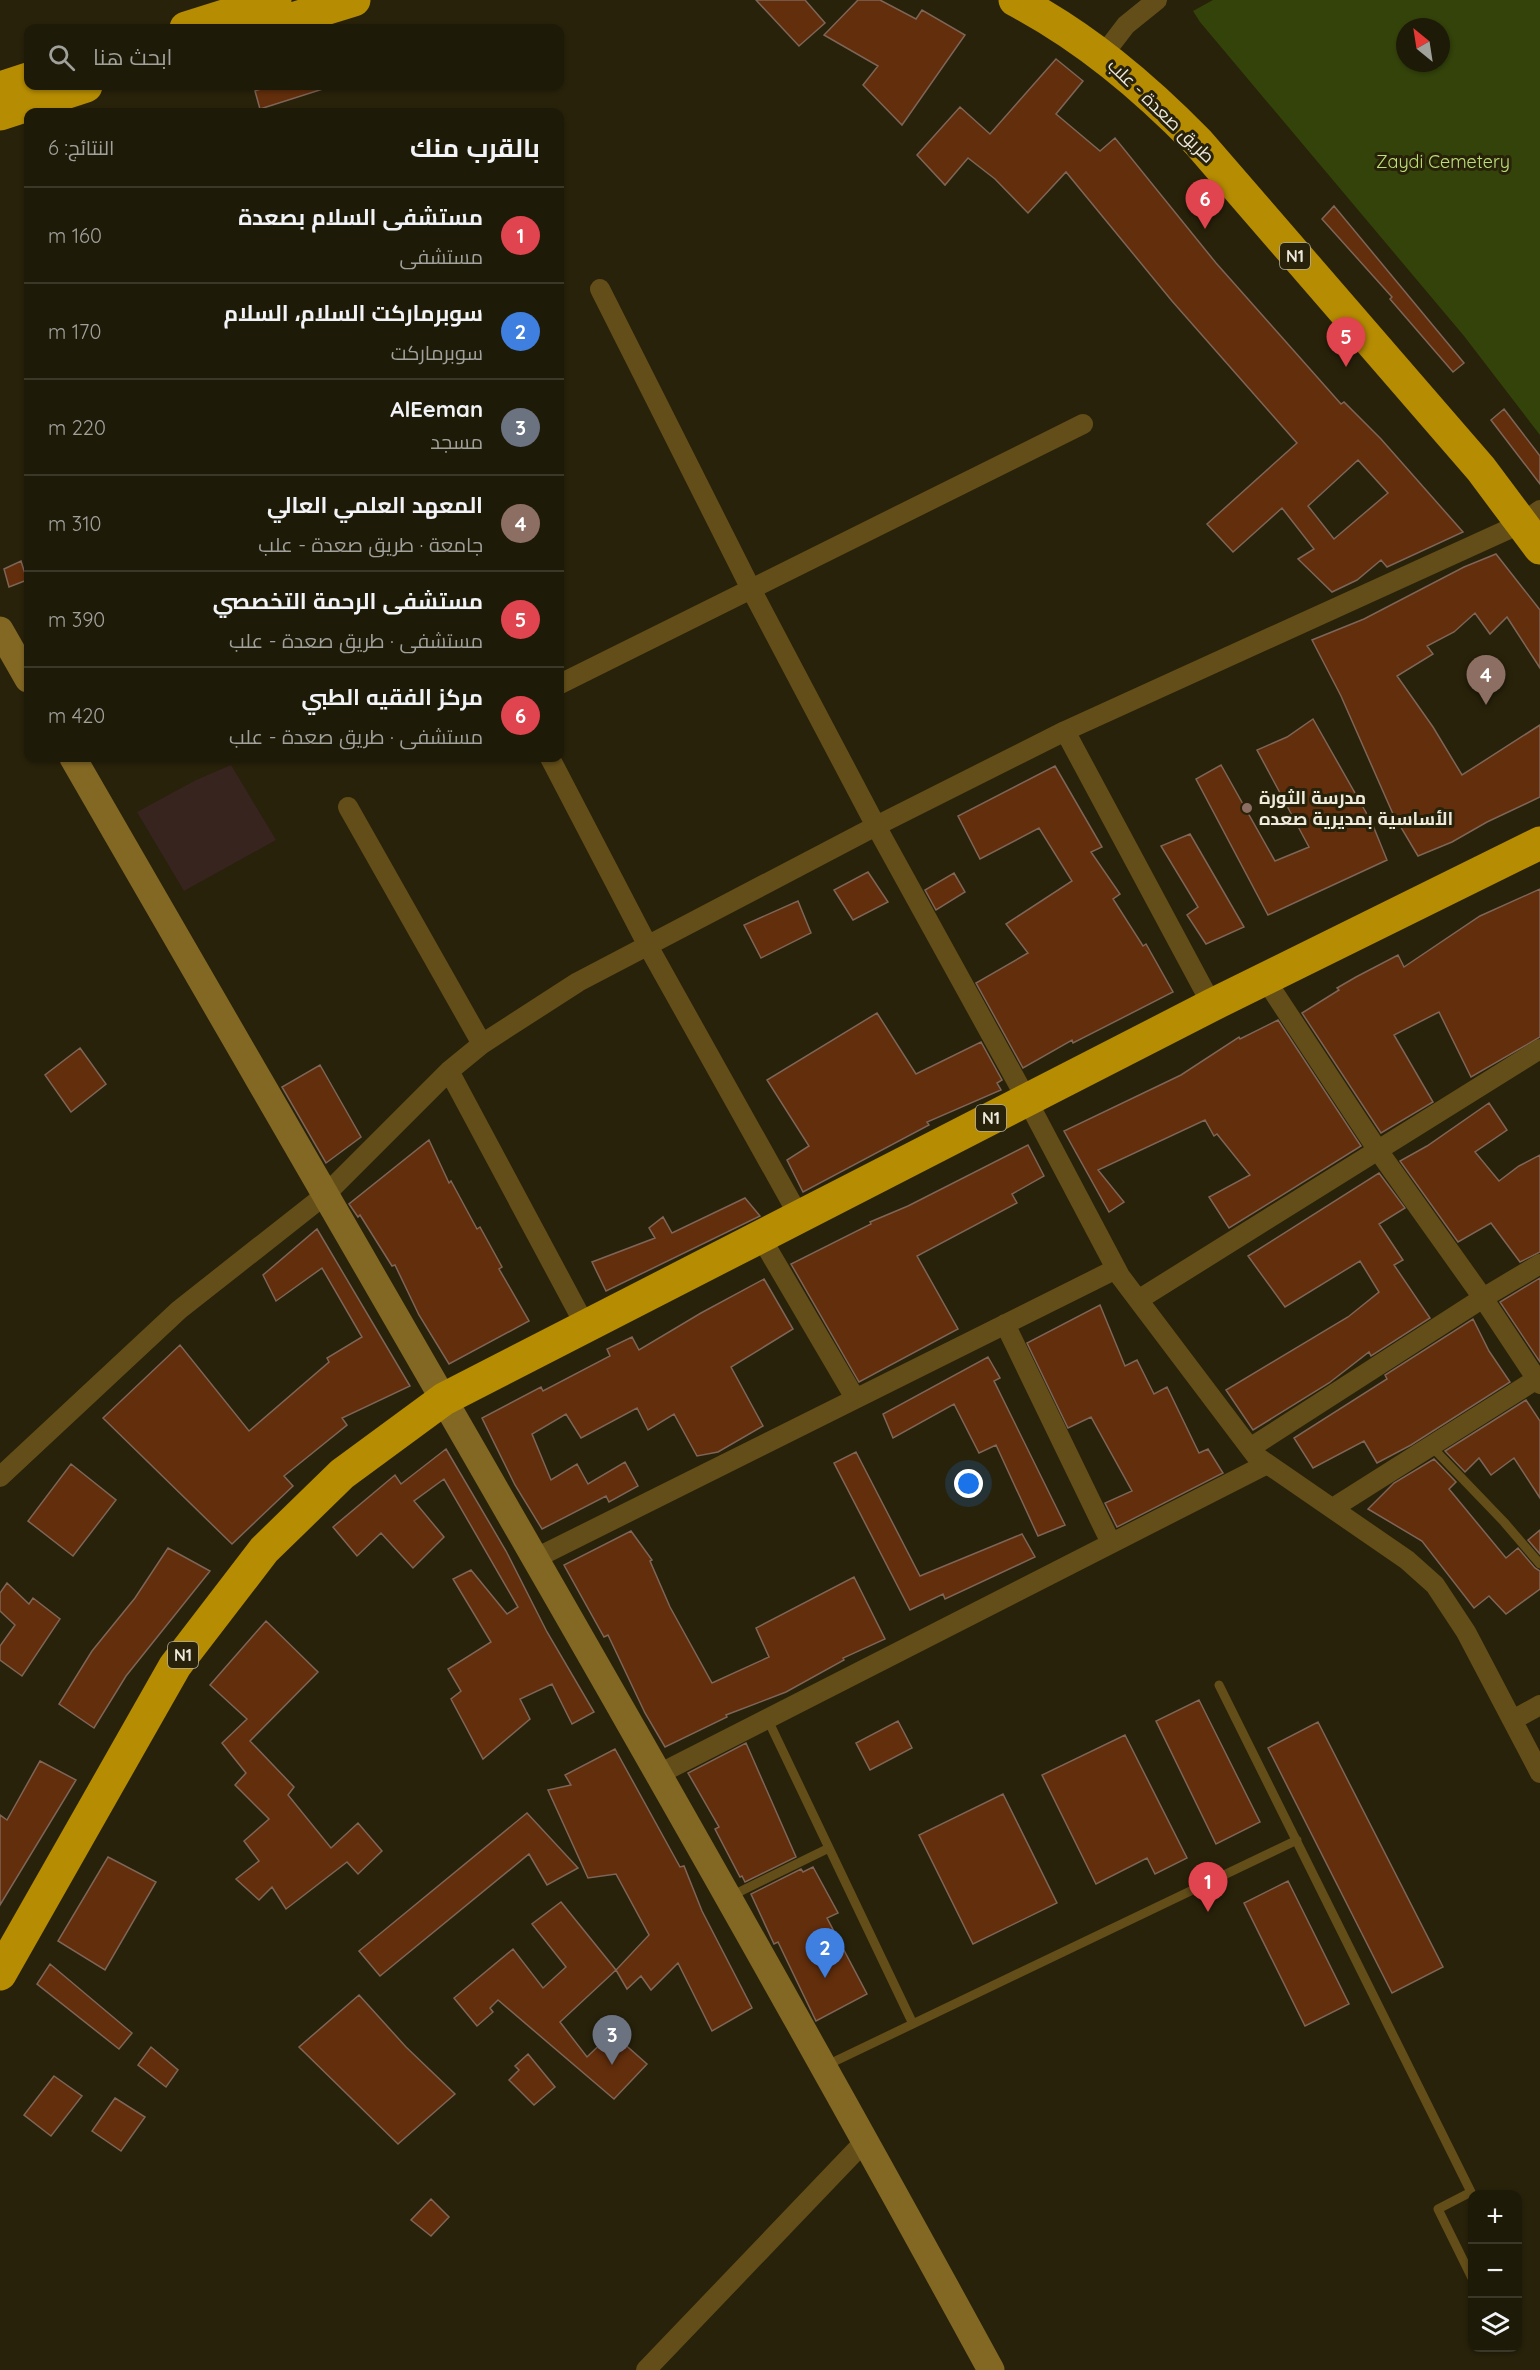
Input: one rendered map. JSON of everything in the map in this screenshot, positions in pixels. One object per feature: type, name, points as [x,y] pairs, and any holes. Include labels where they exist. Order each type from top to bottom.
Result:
[{"type":"highway","points":[[208,24],[275,0]]},
{"type":"highway","points":[[276,24],[354,0]]},
{"type":"highway","name":"طريق صعدة - علب","points":[[1015,0],[1072,32],[1109,46],[1167,80],[1215,127],[1498,454],[1536,523]]},
{"type":"highway","name":"طريق صعدة - علب","points":[[1063,0],[1085,13],[1109,46]]},
{"type":"highway","points":[[0,88],[24,80]]},
{"type":"highway","points":[[0,114],[74,90]]},
{"type":"highway","name":"N1","points":[[4,1957],[175,1666],[264,1550],[342,1474],[444,1399],[1212,1005],[1540,843]]},
{"type":"street","points":[[1109,46],[1138,14],[1157,0]]},
{"type":"street","points":[[600,289],[751,589],[876,826],[1027,1100],[1116,1269],[1256,1456],[1407,1560],[1435,1585],[1466,1632],[1540,1773]]},
{"type":"street","points":[[564,682],[1083,424]]},
{"type":"street","points":[[0,1477],[179,1310],[325,1195],[449,1071],[482,1044],[578,982],[876,826],[1065,731],[1536,523]]},
{"type":"street","points":[[0,630],[24,672]]},
{"type":"street","points":[[1065,731],[1212,1005]]},
{"type":"street","points":[[75,762],[536,1558],[825,2066],[992,2370]]},
{"type":"street","points":[[552,762],[648,946],[799,1216]]},
{"type":"street","points":[[348,807],[482,1044]]},
{"type":"street","points":[[1264,979],[1377,1149],[1539,1380],[1333,1508]]},
{"type":"street","points":[[1138,1300],[1540,1049]]},
{"type":"street","points":[[449,1071],[585,1325]]},
{"type":"street","points":[[760,1236],[855,1398]]},
{"type":"street","points":[[1250,1449],[1483,1298],[1540,1264]]},
{"type":"street","points":[[536,1558],[1116,1269]]},
{"type":"street","points":[[1005,1324],[1111,1543]]},
{"type":"street","points":[[659,1774],[1267,1464]]},
{"type":"street","points":[[1513,1720],[1540,1705]]},
{"type":"street","points":[[646,2370],[866,2140]]},
{"type":"lane","points":[[1431,1446],[1504,1522],[1540,1564]]},
{"type":"lane","points":[[1219,1685],[1471,2192],[1438,2209],[1468,2268]]},
{"type":"lane","points":[[766,1719],[913,2024]]},
{"type":"lane","points":[[825,2066],[1297,1840]]},
{"type":"lane","points":[[729,1897],[829,1848]]},
{"type":"shaded area","points":[[231,765],[276,840],[184,891],[137,812],[196,780]]},
{"type":"green space","name":"Zaydi Cemetery","points":[[1213,0],[1540,0],[1540,435],[1464,336],[1193,11]]},
{"type":"building","points":[[756,0],[805,0],[825,23],[799,46]]},
{"type":"building","points":[[858,0],[880,0],[916,19],[922,10],[965,35],[902,125],[863,85],[878,66],[824,35]]},
{"type":"building","points":[[1056,59],[1083,81],[1056,114],[1100,151],[1115,138],[1216,263],[1341,404],[1344,402],[1381,439],[1463,532],[1387,567],[1381,560],[1357,580],[1332,592],[1298,559],[1314,549],[1282,508],[1233,552],[1207,524],[1297,443],[1172,301],[1066,172],[1028,213],[995,179],[968,158],[945,185],[917,155],[960,107],[990,134]],"holes":[[[1358,460],[1388,493],[1334,539],[1308,506]]]},
{"type":"building","points":[[320,90],[263,108],[260,108],[255,91]]},
{"type":"building","points":[[1334,206],[1464,363],[1453,372],[1390,299],[1392,297],[1322,219]]},
{"type":"building","points":[[1504,409],[1540,456],[1540,484],[1491,420]]},
{"type":"building","points":[[1496,554],[1540,610],[1540,668],[1507,617],[1490,634],[1475,613],[1454,632],[1427,646],[1433,654],[1397,676],[1433,727],[1462,775],[1540,725],[1540,797],[1487,822],[1452,842],[1418,856],[1393,814],[1341,696],[1312,640],[1364,619],[1464,567]]},
{"type":"building","points":[[21,561],[24,581],[9,587],[4,569]]},
{"type":"building","points":[[1313,719],[1372,823],[1387,860],[1268,915],[1196,779],[1221,765],[1275,861],[1309,847],[1257,750],[1287,737]]},
{"type":"building","points":[[1055,766],[1102,847],[1091,852],[1120,894],[1113,899],[1143,946],[1146,944],[1173,992],[1073,1043],[1072,1040],[1023,1068],[976,983],[1028,953],[1006,924],[1072,881],[1039,828],[980,859],[958,816]]},
{"type":"building","points":[[1190,834],[1244,927],[1206,944],[1187,915],[1198,907],[1161,846]]},
{"type":"building","points":[[868,872],[888,902],[853,920],[834,890]]},
{"type":"building","points":[[954,873],[965,892],[936,910],[925,890]]},
{"type":"building","points":[[1540,889],[1540,1037],[1471,1077],[1439,1012],[1394,1035],[1433,1102],[1381,1133],[1302,1013],[1339,990],[1337,988],[1398,955],[1404,967],[1480,916]]},
{"type":"building","points":[[798,901],[811,933],[761,958],[744,925]]},
{"type":"building","points":[[877,1013],[916,1074],[981,1042],[1002,1080],[997,1083],[1001,1090],[927,1122],[929,1125],[803,1192],[787,1160],[809,1146],[767,1080]]},
{"type":"building","points":[[1278,1020],[1361,1146],[1229,1228],[1209,1197],[1250,1175],[1217,1134],[1214,1136],[1205,1120],[1098,1170],[1124,1202],[1109,1212],[1064,1131],[1181,1075],[1239,1037],[1240,1039]]},
{"type":"building","points":[[80,1048],[106,1084],[71,1112],[45,1075]]},
{"type":"building","points":[[320,1065],[361,1137],[326,1163],[282,1087]]},
{"type":"building","points":[[1489,1103],[1507,1130],[1475,1152],[1499,1181],[1519,1166],[1540,1155],[1540,1252],[1520,1262],[1491,1223],[1458,1242],[1400,1161],[1427,1146]]},
{"type":"building","points":[[429,1140],[449,1183],[451,1181],[477,1229],[480,1227],[502,1267],[499,1269],[529,1321],[449,1364],[419,1315],[395,1265],[392,1266],[360,1215],[358,1217],[349,1204]]},
{"type":"building","points":[[1028,1145],[1044,1176],[1012,1194],[1017,1203],[917,1256],[958,1329],[859,1382],[791,1264],[871,1224],[870,1222],[908,1206]]},
{"type":"building","points":[[1379,1173],[1405,1208],[1379,1224],[1403,1260],[1394,1265],[1430,1318],[1371,1356],[1369,1352],[1329,1383],[1253,1430],[1226,1390],[1348,1317],[1379,1292],[1360,1261],[1285,1307],[1248,1256]]},
{"type":"building","points":[[745,1198],[760,1216],[606,1291],[592,1262],[655,1238],[649,1228],[663,1217],[672,1233]]},
{"type":"building","points":[[317,1229],[410,1386],[342,1418],[347,1425],[284,1476],[293,1486],[232,1544],[103,1418],[180,1345],[249,1431],[329,1362],[327,1358],[362,1337],[322,1268],[276,1301],[263,1275]]},
{"type":"building","points":[[1540,1278],[1540,1362],[1500,1302]]},
{"type":"building","points":[[764,1279],[793,1329],[731,1367],[763,1426],[718,1452],[697,1456],[674,1414],[648,1430],[637,1408],[581,1438],[566,1414],[532,1434],[551,1480],[577,1464],[588,1484],[625,1462],[638,1486],[609,1502],[606,1496],[542,1529],[515,1485],[482,1418],[541,1387],[543,1391],[610,1356],[607,1349],[632,1337],[639,1350]]},
{"type":"building","points":[[1100,1305],[1125,1366],[1137,1360],[1154,1394],[1167,1387],[1199,1453],[1208,1449],[1223,1473],[1117,1527],[1105,1503],[1132,1491],[1091,1417],[1068,1428],[1027,1343]]},
{"type":"building","points":[[1473,1319],[1489,1351],[1510,1382],[1411,1445],[1377,1463],[1364,1441],[1313,1468],[1294,1438],[1387,1379],[1385,1375]]},
{"type":"building","points":[[988,1357],[1000,1378],[994,1381],[1065,1525],[1038,1536],[996,1445],[979,1453],[954,1404],[893,1438],[883,1414]]},
{"type":"building","points":[[1526,1400],[1540,1421],[1540,1498],[1514,1458],[1491,1475],[1479,1458],[1465,1472],[1445,1451]]},
{"type":"building","points":[[446,1449],[506,1551],[547,1632],[594,1712],[572,1724],[552,1684],[520,1699],[530,1719],[483,1759],[451,1699],[461,1691],[448,1669],[491,1642],[453,1579],[471,1570],[507,1614],[518,1607],[444,1479],[414,1501],[444,1537],[413,1568],[381,1533],[357,1556],[333,1527],[395,1475],[401,1484]]},
{"type":"building","points":[[856,1452],[920,1576],[1022,1534],[1035,1557],[945,1599],[943,1594],[910,1610],[834,1463]]},
{"type":"building","points":[[1434,1459],[1456,1482],[1449,1489],[1506,1558],[1518,1548],[1540,1571],[1540,1589],[1506,1614],[1489,1596],[1474,1608],[1422,1541],[1368,1509],[1394,1483]]},
{"type":"building","points":[[71,1464],[116,1500],[73,1556],[28,1521]]},
{"type":"building","points":[[1540,1530],[1540,1554],[1528,1540]]},
{"type":"building","points":[[631,1531],[652,1560],[650,1561],[670,1607],[712,1683],[769,1657],[756,1628],[854,1577],[885,1639],[843,1658],[844,1660],[786,1692],[726,1715],[727,1717],[665,1747],[645,1713],[608,1635],[604,1637],[564,1565]]},
{"type":"building","points":[[168,1548],[210,1571],[126,1676],[94,1728],[59,1704],[92,1651],[135,1598]]},
{"type":"building","points":[[7,1583],[29,1604],[33,1598],[60,1619],[22,1676],[0,1660],[0,1646],[15,1625],[0,1611],[0,1593]]},
{"type":"building","points":[[266,1621],[318,1672],[250,1741],[294,1787],[288,1795],[331,1848],[358,1823],[382,1851],[358,1874],[347,1862],[286,1909],[272,1887],[259,1900],[236,1879],[259,1861],[244,1841],[269,1819],[235,1785],[246,1773],[222,1743],[247,1719],[210,1685]]},
{"type":"building","points":[[1199,1700],[1260,1822],[1216,1844],[1156,1721]]},
{"type":"building","points":[[898,1721],[912,1748],[870,1770],[856,1743]]},
{"type":"building","points":[[1318,1722],[1443,1967],[1392,1993],[1268,1748]]},
{"type":"building","points":[[1125,1735],[1187,1858],[1155,1874],[1147,1858],[1096,1884],[1042,1775]]},
{"type":"building","points":[[746,1743],[796,1857],[745,1882],[742,1876],[740,1877],[715,1829],[719,1827],[688,1773]]},
{"type":"building","points":[[615,1749],[680,1867],[684,1866],[702,1911],[752,2008],[712,2031],[678,1963],[651,1990],[641,1976],[627,1989],[616,1970],[649,1935],[616,1874],[588,1878],[548,1790],[571,1785],[565,1775]]},
{"type":"building","points":[[40,1761],[76,1780],[0,1905],[0,1815],[7,1820]]},
{"type":"building","points":[[1003,1794],[1057,1903],[973,1944],[919,1835]]},
{"type":"building","points":[[527,1813],[578,1868],[547,1885],[529,1854],[380,1976],[359,1951]]},
{"type":"building","points":[[108,1857],[156,1882],[105,1970],[58,1941]]},
{"type":"building","points":[[813,1867],[838,1913],[827,1918],[867,1994],[816,2021],[778,1942],[774,1944],[751,1894],[801,1869],[803,1872]]},
{"type":"building","points":[[1288,1881],[1349,2004],[1305,2026],[1244,1903]]},
{"type":"building","points":[[561,1902],[616,1970],[560,2022],[587,2057],[612,2033],[647,2064],[614,2099],[498,2000],[490,2008],[493,2012],[477,2026],[454,1998],[513,1949],[543,1988],[566,1967],[532,1924]]},
{"type":"building","points":[[50,1964],[132,2033],[119,2049],[37,1984]]},
{"type":"building","points":[[359,1995],[406,2047],[455,2094],[398,2144],[299,2047]]},
{"type":"building","points":[[151,2047],[178,2070],[166,2087],[138,2065]]},
{"type":"building","points":[[528,2054],[555,2087],[534,2105],[509,2080],[519,2070],[515,2066]]},
{"type":"building","points":[[54,2076],[82,2096],[51,2136],[24,2115]]},
{"type":"building","points":[[115,2098],[145,2117],[121,2151],[92,2131]]},
{"type":"building","points":[[431,2199],[449,2217],[431,2236],[411,2220]]},
{"type":"place","name":"مركز الفقيه الطبي","points":[[1205,229]]},
{"type":"place","name":"مستشفى الرحمة التخصصي","points":[[1346,367]]},
{"type":"place","name":"المعهد العلمي العالي","points":[[1486,705]]},
{"type":"place","name":"مدرسة الثورة الأساسية بمديرية صعده","points":[[1247,808]]},
{"type":"place","name":"مستشفى السلام بصعدة","points":[[1208,1912]]},
{"type":"place","name":"سوبرماركت السلام، السلام","points":[[825,1978]]},
{"type":"place","name":"AlEeman","points":[[612,2065]]}]
